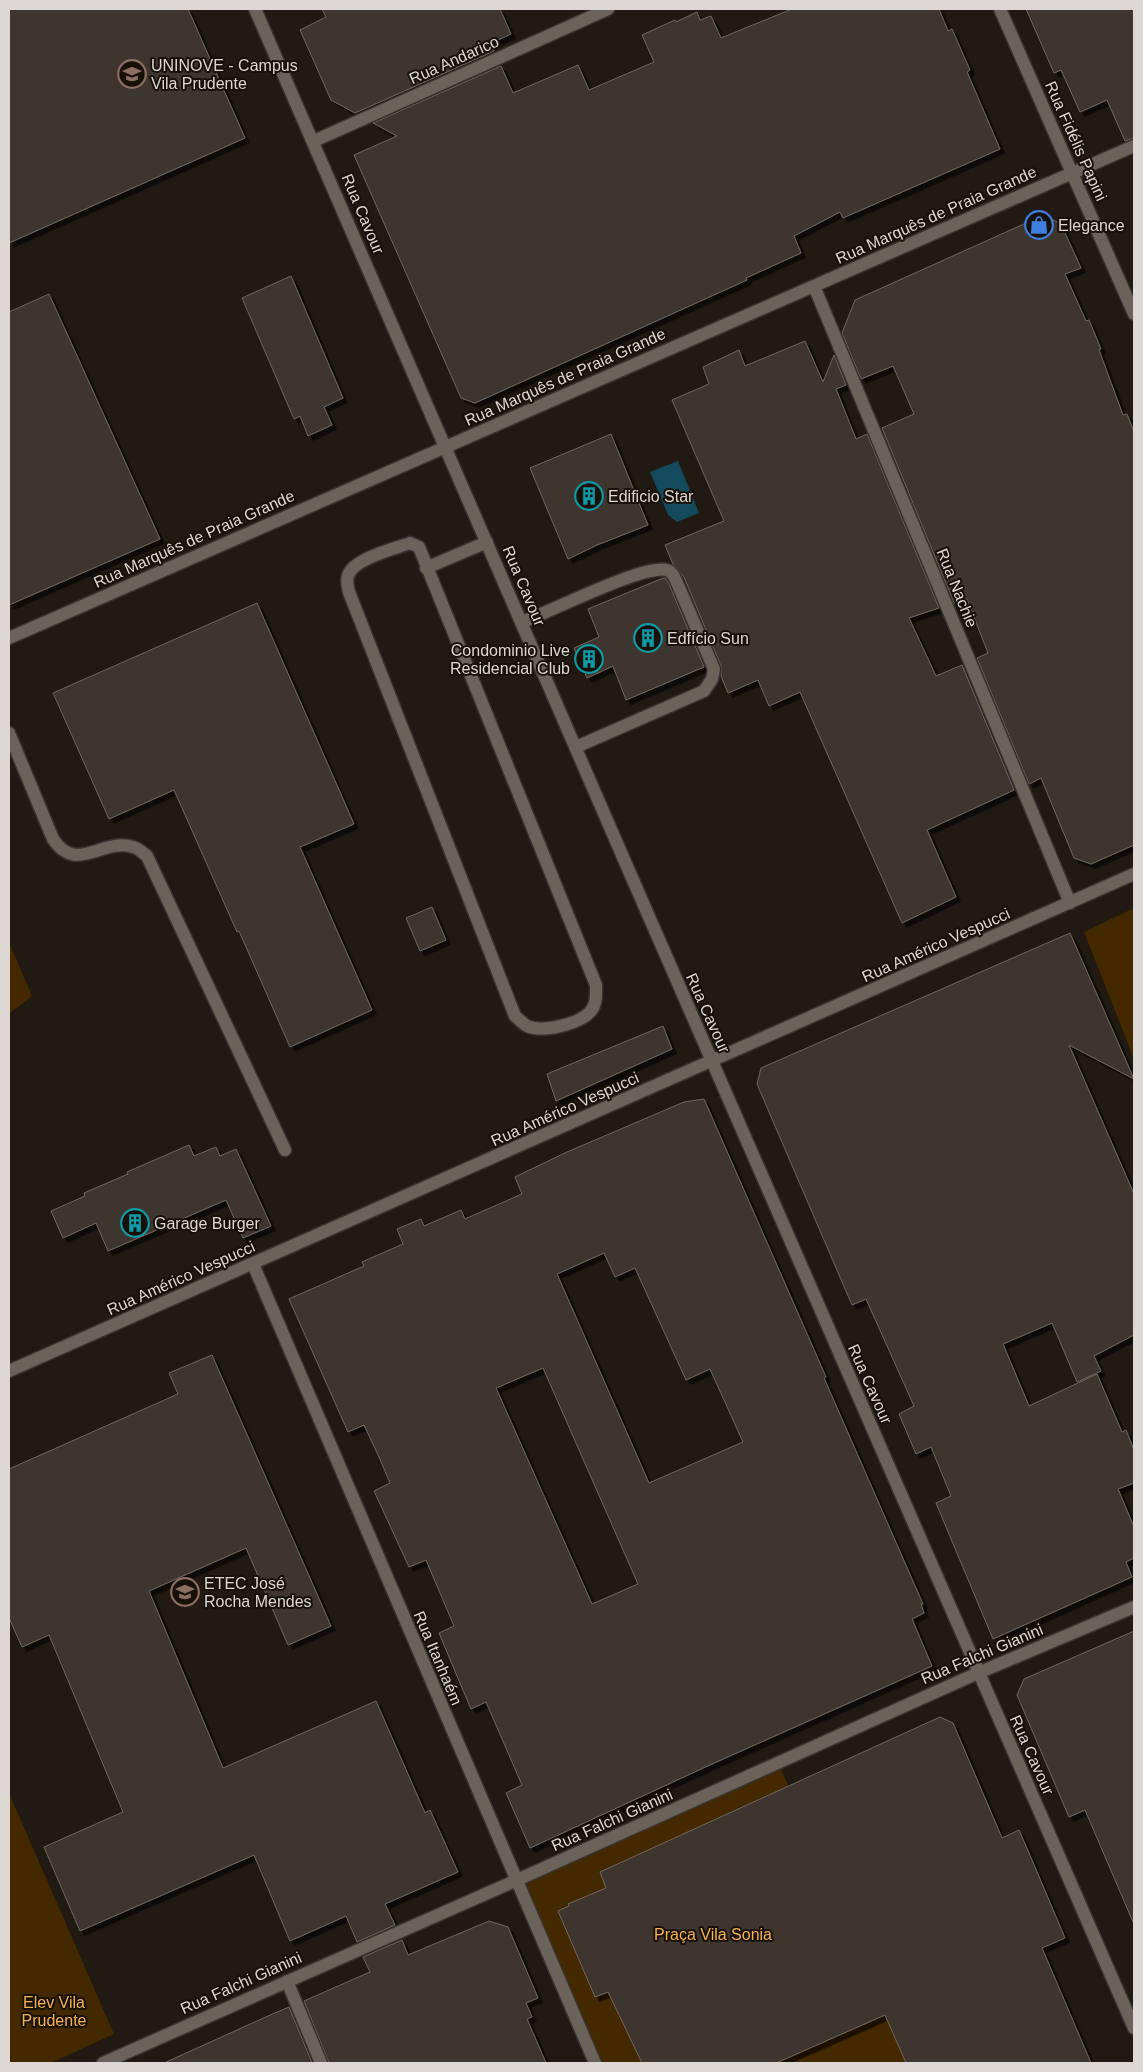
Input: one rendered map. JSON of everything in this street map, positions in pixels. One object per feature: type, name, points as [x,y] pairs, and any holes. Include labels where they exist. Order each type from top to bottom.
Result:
[{"type":"street","name":"Rua Cavour","points":[[255,9],[1134,2028]]},
{"type":"street","name":"Rua Andarico","points":[[314,141],[608,9]]},
{"type":"street","name":"Rua Fidélis Papini","points":[[1000,9],[1134,314]]},
{"type":"street","name":"Rua Marquês de Praia Grande","points":[[9,638],[1134,146]]},
{"type":"street","name":"Rua Nachie","points":[[814,286],[1070,903]]},
{"type":"street","points":[[426,568],[487,542]]},
{"type":"street","points":[[410,543],[419,547],[426,568],[596,986],[596,999],[591,1011],[581,1018],[552,1028],[538,1029],[526,1026],[515,1016],[349,592],[347,578],[352,568],[362,561],[410,543]]},
{"type":"street","points":[[522,622],[630,576],[666,570],[671,572],[678,585],[714,669],[712,679],[704,691],[576,747]]},
{"type":"street","points":[[9,733],[53,839],[60,850],[70,855],[120,844],[135,847],[146,856],[285,1150]]},
{"type":"street","name":"Rua Américo Vespucci","points":[[9,1371],[1134,874]]},
{"type":"street","name":"Rua Itanhaém","points":[[253,1264],[595,2063]]},
{"type":"street","name":"Rua Falchi Gianini","points":[[103,2063],[978,1673],[1134,1607]]},
{"type":"street","points":[[286,1980],[321,2063]]},
{"type":"green space","points":[[1134,908],[1134,1059],[1084,932]]},
{"type":"green space","points":[[9,942],[32,996],[9,1014]]},
{"type":"green space","name":"Praça Vila Sonia","points":[[778,1763],[897,2023],[912,2063],[596,2063],[517,1880]]},
{"type":"green space","name":"Elev Vila Prudente","points":[[9,1793],[114,2034],[51,2063],[9,2063]]},
{"type":"water","points":[[678,461],[699,513],[677,522],[668,515],[650,472]]},
{"type":"building","name":"UNINOVE - Campus Vila Prudente","points":[[9,9],[188,9],[245,138],[9,243]]},
{"type":"building","points":[[322,9],[500,9],[511,34],[491,43],[494,51],[355,113],[331,100],[300,30],[326,17]]},
{"type":"building","points":[[792,9],[939,9],[948,31],[952,29],[970,70],[967,72],[1000,149],[843,218],[840,212],[794,236],[801,253],[746,278],[747,280],[475,403],[461,398],[354,155],[397,136],[373,123],[501,66],[513,93],[578,65],[589,90],[654,62],[642,35],[675,20],[676,22],[697,12],[700,20],[711,16],[721,38]]},
{"type":"building","points":[[1026,9],[1134,9],[1134,138],[1125,141],[1107,100],[1080,112],[1061,70],[1054,73]]},
{"type":"building","points":[[1044,215],[1061,224],[1081,268],[1065,274],[1086,321],[1089,320],[1101,349],[1099,350],[1123,415],[1127,414],[1134,432],[1134,845],[1091,864],[1074,858],[1041,778],[1029,784],[977,658],[988,653],[967,599],[954,603],[882,428],[914,414],[893,366],[861,379],[842,333],[855,300]]},
{"type":"building","points":[[291,276],[343,398],[324,407],[332,425],[308,436],[300,416],[294,419],[242,298]]},
{"type":"building","points":[[49,294],[160,539],[9,605],[9,312]]},
{"type":"building","points":[[805,341],[823,382],[834,355],[846,385],[836,389],[856,439],[867,434],[939,608],[909,618],[936,676],[962,665],[1014,790],[927,830],[956,897],[902,923],[800,692],[769,706],[758,680],[728,693],[721,676],[721,666],[684,577],[673,564],[665,545],[724,521],[672,400],[709,384],[703,367],[739,350],[745,366]]},
{"type":"building","name":"Edificio Star","points":[[611,434],[648,525],[597,545],[568,559],[530,468]]},
{"type":"building","name":"Edfício Sun","points":[[663,578],[669,584],[704,667],[626,700],[613,666],[587,678],[574,648],[599,637],[588,609]]},
{"type":"building","points":[[257,603],[354,824],[300,847],[372,1010],[290,1047],[174,790],[109,819],[53,693]]},
{"type":"building","points":[[432,907],[446,940],[420,951],[406,918]]},
{"type":"building","points":[[1070,933],[1134,1079],[1069,1045],[1134,1194],[1134,1335],[1094,1356],[1101,1371],[1077,1382],[1052,1323],[1003,1344],[1029,1406],[1097,1374],[1122,1432],[1126,1430],[1134,1450],[1134,1483],[1118,1489],[1134,1527],[1134,1558],[1126,1562],[1132,1577],[993,1639],[936,1503],[951,1496],[931,1447],[916,1454],[899,1414],[914,1406],[866,1299],[852,1305],[757,1084],[761,1068]]},
{"type":"building","points":[[663,1026],[672,1049],[556,1101],[547,1074]]},
{"type":"building","points":[[704,1099],[923,1604],[921,1604],[924,1613],[912,1619],[932,1666],[530,1848],[506,1793],[522,1785],[486,1702],[471,1709],[439,1633],[454,1626],[426,1560],[409,1567],[374,1491],[390,1483],[379,1457],[364,1425],[348,1432],[289,1299],[364,1266],[362,1262],[403,1244],[397,1229],[421,1219],[424,1226],[461,1210],[465,1219],[522,1194],[515,1177],[567,1152],[684,1102]],"holes":[[[604,1253],[615,1277],[635,1268],[686,1380],[710,1369],[743,1442],[649,1483],[557,1274]],[[543,1368],[638,1584],[592,1604],[496,1388]]]},
{"type":"building","name":"Garage Burger","points":[[189,1145],[194,1156],[216,1147],[220,1156],[236,1149],[271,1226],[243,1238],[226,1200],[108,1251],[96,1223],[63,1238],[51,1211],[85,1196],[84,1193],[128,1174],[127,1172]]},
{"type":"building","points":[[212,1355],[331,1626],[288,1645],[246,1548],[149,1591],[223,1768],[376,1701],[425,1813],[430,1810],[458,1872],[385,1904],[395,1925],[357,1942],[346,1916],[290,1941],[254,1855],[80,1931],[44,1847],[123,1812],[49,1635],[22,1647],[9,1618],[9,1469],[178,1394],[169,1373]]},
{"type":"building","points":[[1134,1631],[1133,1922],[1085,1810],[1069,1817],[1017,1695],[1024,1679]]},
{"type":"building","points":[[940,1717],[953,1723],[1002,1838],[1019,1830],[1065,1938],[1042,1948],[1091,2063],[906,2063],[885,2015],[776,2063],[642,2063],[608,1992],[595,1997],[558,1911],[569,1906],[568,1904],[606,1888],[600,1872]]},
{"type":"building","points":[[489,1921],[508,1927],[538,1998],[526,2003],[532,2017],[527,2019],[546,2063],[329,2063],[304,2001],[370,1972],[363,1957],[402,1940],[408,1955]]},
{"type":"building","points":[[289,2007],[312,2063],[164,2063],[268,2016]]},
{"type":"place","name":"UNINOVE - Campus Vila Prudente","points":[[132,74]]},
{"type":"place","name":"Elegance","points":[[1039,225]]},
{"type":"place","name":"Edificio Star","points":[[589,496]]},
{"type":"place","name":"Edfício Sun","points":[[648,638]]},
{"type":"place","name":"Condominio Live Residencial Club","points":[[589,659]]},
{"type":"place","name":"Garage Burger","points":[[135,1223]]},
{"type":"place","name":"ETEC José Rocha Mendes","points":[[185,1592]]}]
